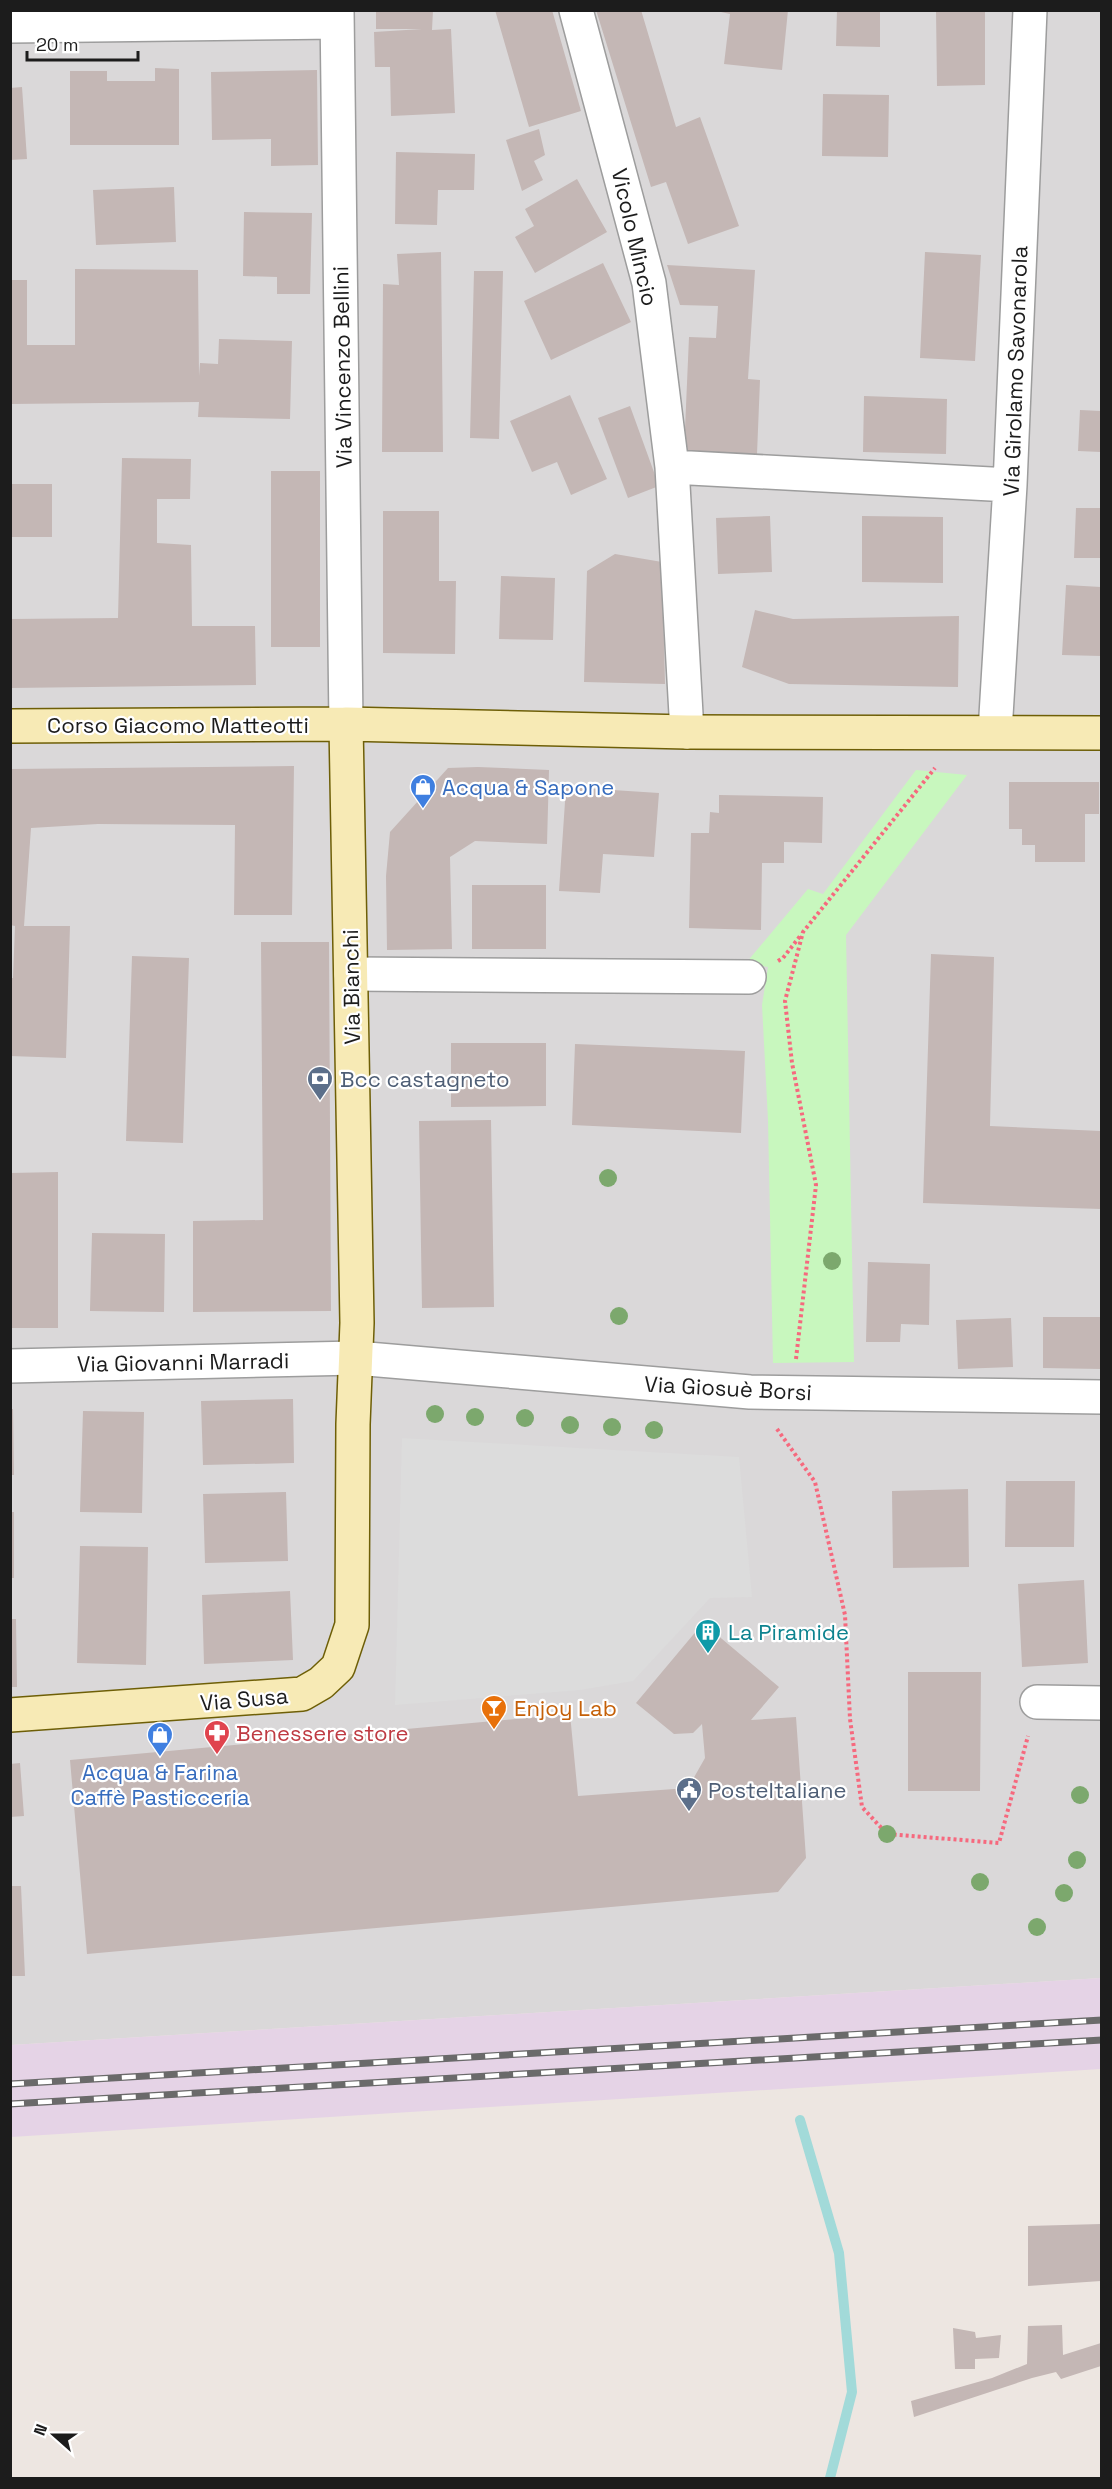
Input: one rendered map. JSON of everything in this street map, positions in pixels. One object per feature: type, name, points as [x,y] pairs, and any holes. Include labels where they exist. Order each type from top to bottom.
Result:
[{"type":"street","name":"Vicolo Mincio","points":[[576,10],[650,284],[672,467],[687,732]]},
{"type":"street","name":"Via Girolamo Savonarola","points":[[979,732],[1010,485],[1030,10]]},
{"type":"street","points":[[10,26],[337,16]]},
{"type":"street","name":"Via Vincenzo Bellini","points":[[337,16],[346,724]]},
{"type":"street","points":[[672,467],[1010,485]]},
{"type":"street","name":"Corso Giacomo Matteotti","points":[[10,726],[346,724],[687,732],[1101,733]]},
{"type":"street","name":"Via Bianchi","points":[[346,724],[356,1358]]},
{"type":"street","points":[[351,974],[749,977]]},
{"type":"street","name":"Via Giosuè Borsi","points":[[356,1358],[750,1392],[1101,1397]]},
{"type":"street","name":"Via Giovanni Marradi","points":[[10,1365],[356,1358]]},
{"type":"street","name":"Via Susa","points":[[10,1715],[302,1694],[321,1683],[338,1667],[352,1625],[353,1424],[356,1358]]},
{"type":"street","points":[[1037,1702],[1101,1703]]},
{"type":"path","points":[[792,1392],[816,1185],[792,1063],[785,1001],[803,932],[892,824],[979,732]]},
{"type":"path","points":[[750,1392],[815,1482],[845,1615],[850,1719],[862,1807],[887,1834],[999,1843],[1037,1702]]},
{"type":"shaded area","points":[[11,11],[1101,11],[1101,1978],[11,2045]]},
{"type":"shaded area","points":[[402,1438],[739,1457],[752,1597],[710,1598],[633,1681],[580,1690],[395,1705]]},
{"type":"shaded area","points":[[1101,1978],[1101,2069],[11,2137],[11,2045]]},
{"type":"green space","points":[[916,770],[967,775],[846,935],[854,1362],[773,1363],[768,1120],[762,1005],[768,967],[746,963],[808,889],[823,894]]},
{"type":"building","points":[[376,10],[433,10],[432,30],[451,29],[455,113],[391,116],[390,67],[375,67],[374,32],[422,29],[376,29]]},
{"type":"building","points":[[495,10],[552,10],[581,111],[529,127]]},
{"type":"building","points":[[596,10],[641,10],[676,127],[700,117],[739,226],[688,244],[666,182],[651,187]]},
{"type":"building","points":[[712,10],[788,10],[782,70],[724,64],[730,14]]},
{"type":"building","points":[[837,10],[880,10],[880,47],[836,46]]},
{"type":"building","points":[[936,10],[985,10],[985,85],[937,86]]},
{"type":"building","points":[[155,68],[179,69],[179,145],[70,145],[70,71],[107,71],[107,81],[155,81]]},
{"type":"building","points":[[317,70],[318,165],[271,166],[271,139],[212,140],[211,72]]},
{"type":"building","points":[[22,87],[27,159],[10,160],[10,88]]},
{"type":"building","points":[[823,94],[889,95],[888,157],[822,156]]},
{"type":"building","points":[[539,129],[545,155],[534,161],[543,180],[522,191],[506,140]]},
{"type":"building","points":[[396,152],[475,154],[474,190],[438,190],[437,225],[395,224]]},
{"type":"building","points":[[577,179],[607,232],[535,273],[515,237],[534,226],[525,209]]},
{"type":"building","points":[[174,187],[176,242],[96,245],[93,190]]},
{"type":"building","points":[[244,212],[312,213],[310,294],[277,294],[277,277],[243,276]]},
{"type":"building","points":[[441,252],[443,452],[382,452],[383,284],[399,285],[397,254]]},
{"type":"building","points":[[925,252],[981,255],[975,361],[920,358]]},
{"type":"building","points":[[603,263],[631,322],[551,360],[524,301]]},
{"type":"building","points":[[667,265],[755,270],[748,379],[760,380],[757,454],[684,452],[689,337],[716,338],[718,306],[680,305]]},
{"type":"building","points":[[75,269],[198,270],[199,376],[200,363],[218,364],[219,339],[292,341],[290,419],[198,417],[199,402],[10,404],[10,280],[27,280],[27,345],[75,345]]},
{"type":"building","points":[[474,271],[503,271],[499,439],[470,438]]},
{"type":"building","points":[[570,395],[607,479],[571,495],[557,462],[532,472],[510,421]]},
{"type":"building","points":[[864,396],[947,399],[946,454],[863,452]]},
{"type":"building","points":[[630,406],[659,486],[628,498],[598,418]]},
{"type":"building","points":[[1080,410],[1101,411],[1101,452],[1078,451]]},
{"type":"building","points":[[122,458],[191,459],[190,499],[157,499],[157,543],[191,545],[192,626],[255,626],[256,685],[10,688],[10,619],[118,618]]},
{"type":"building","points":[[271,471],[320,471],[320,647],[271,647]]},
{"type":"building","points":[[10,484],[52,484],[52,537],[10,537]]},
{"type":"building","points":[[1076,508],[1101,508],[1101,558],[1074,558]]},
{"type":"building","points":[[383,511],[439,511],[439,581],[456,581],[455,654],[383,653]]},
{"type":"building","points":[[770,516],[772,572],[718,574],[716,518]]},
{"type":"building","points":[[862,516],[943,517],[943,583],[862,582]]},
{"type":"building","points":[[615,554],[662,562],[665,684],[584,682],[587,571]]},
{"type":"building","points":[[501,576],[555,578],[553,640],[499,639]]},
{"type":"building","points":[[1066,585],[1101,587],[1101,656],[1062,655]]},
{"type":"building","points":[[755,610],[793,619],[959,616],[958,687],[789,684],[742,667]]},
{"type":"building","points":[[294,766],[292,915],[234,915],[235,825],[98,824],[31,828],[24,926],[70,926],[66,1058],[10,1056],[10,978],[13,978],[15,926],[10,925],[10,769]]},
{"type":"building","points":[[448,768],[549,770],[547,844],[475,841],[450,857],[452,949],[387,950],[386,876],[390,832]]},
{"type":"building","points":[[1009,782],[1099,782],[1099,814],[1085,814],[1085,862],[1035,862],[1035,845],[1022,845],[1022,829],[1009,829]]},
{"type":"building","points":[[566,787],[659,793],[654,857],[603,854],[600,893],[559,891]]},
{"type":"building","points":[[719,795],[823,797],[822,843],[784,842],[784,863],[762,863],[761,930],[689,928],[691,833],[709,833],[710,812],[719,813]]},
{"type":"building","points":[[472,885],[546,885],[546,949],[472,949]]},
{"type":"building","points":[[261,942],[329,942],[331,1311],[193,1312],[193,1221],[263,1220]]},
{"type":"building","points":[[931,954],[994,957],[990,1126],[1101,1131],[1101,1209],[923,1203]]},
{"type":"building","points":[[132,956],[189,958],[183,1143],[126,1141]]},
{"type":"building","points":[[451,1043],[546,1043],[546,1106],[451,1107]]},
{"type":"building","points":[[575,1044],[745,1051],[741,1133],[572,1125]]},
{"type":"building","points":[[491,1120],[494,1307],[422,1308],[419,1121]]},
{"type":"building","points":[[58,1172],[58,1328],[10,1328],[10,1173]]},
{"type":"building","points":[[92,1233],[165,1234],[164,1312],[90,1311]]},
{"type":"building","points":[[868,1262],[930,1264],[929,1325],[901,1324],[900,1342],[866,1342]]},
{"type":"building","points":[[1043,1317],[1101,1317],[1101,1369],[1043,1368]]},
{"type":"building","points":[[1011,1318],[1013,1367],[958,1369],[956,1320]]},
{"type":"building","points":[[293,1399],[294,1463],[203,1465],[201,1401]]},
{"type":"building","points":[[10,1409],[13,1409],[14,1475],[10,1475]]},
{"type":"building","points":[[83,1411],[144,1412],[142,1513],[80,1512]]},
{"type":"building","points":[[1006,1481],[1075,1481],[1074,1547],[1005,1547]]},
{"type":"building","points":[[968,1489],[969,1567],[893,1568],[892,1491]]},
{"type":"building","points":[[286,1492],[288,1561],[205,1563],[203,1494]]},
{"type":"building","points":[[10,1512],[14,1512],[14,1578],[10,1578]]},
{"type":"building","points":[[80,1546],[148,1547],[146,1665],[77,1663]]},
{"type":"building","points":[[1084,1580],[1088,1663],[1022,1667],[1018,1584]]},
{"type":"building","points":[[290,1591],[293,1660],[204,1664],[202,1595]]},
{"type":"building","points":[[10,1619],[16,1619],[17,1687],[10,1687]]},
{"type":"building","points":[[703,1623],[779,1687],[751,1720],[796,1717],[806,1858],[778,1892],[87,1954],[70,1760],[570,1714],[578,1796],[688,1788],[705,1758],[702,1724],[693,1733],[674,1734],[636,1703]]},
{"type":"building","points":[[908,1672],[981,1672],[980,1791],[908,1791]]},
{"type":"building","points":[[20,1763],[24,1816],[10,1817],[10,1764]]},
{"type":"building","points":[[10,1886],[21,1886],[25,1976],[10,1976]]},
{"type":"building","points":[[1101,2224],[1101,2281],[1028,2286],[1028,2226]]},
{"type":"building","points":[[1062,2325],[1063,2355],[1101,2343],[1101,2366],[1061,2379],[1056,2372],[1032,2378],[914,2417],[911,2401],[992,2378],[1027,2364],[1028,2326]]},
{"type":"building","points":[[953,2328],[975,2332],[976,2338],[1001,2335],[999,2358],[975,2359],[975,2369],[955,2369]]},
{"type":"waterway","points":[[800,2120],[839,2253],[852,2392],[830,2478]]},
{"type":"railway","points":[[10,2084],[1102,2020]]},
{"type":"railway","points":[[10,2104],[1102,2040]]},
{"type":"place","name":"Acqua & Sapone","points":[[423,810]]},
{"type":"place","name":"Bcc castagneto","points":[[320,1102]]},
{"type":"place","name":"La Piramide","points":[[708,1655]]},
{"type":"place","name":"Enjoy Lab","points":[[494,1731]]},
{"type":"place","name":"Benessere store","points":[[217,1756]]},
{"type":"place","name":"Acqua & Farina Caffè Pasticceria","points":[[160,1758]]},
{"type":"place","name":"PosteItaliane","points":[[689,1813]]}]
